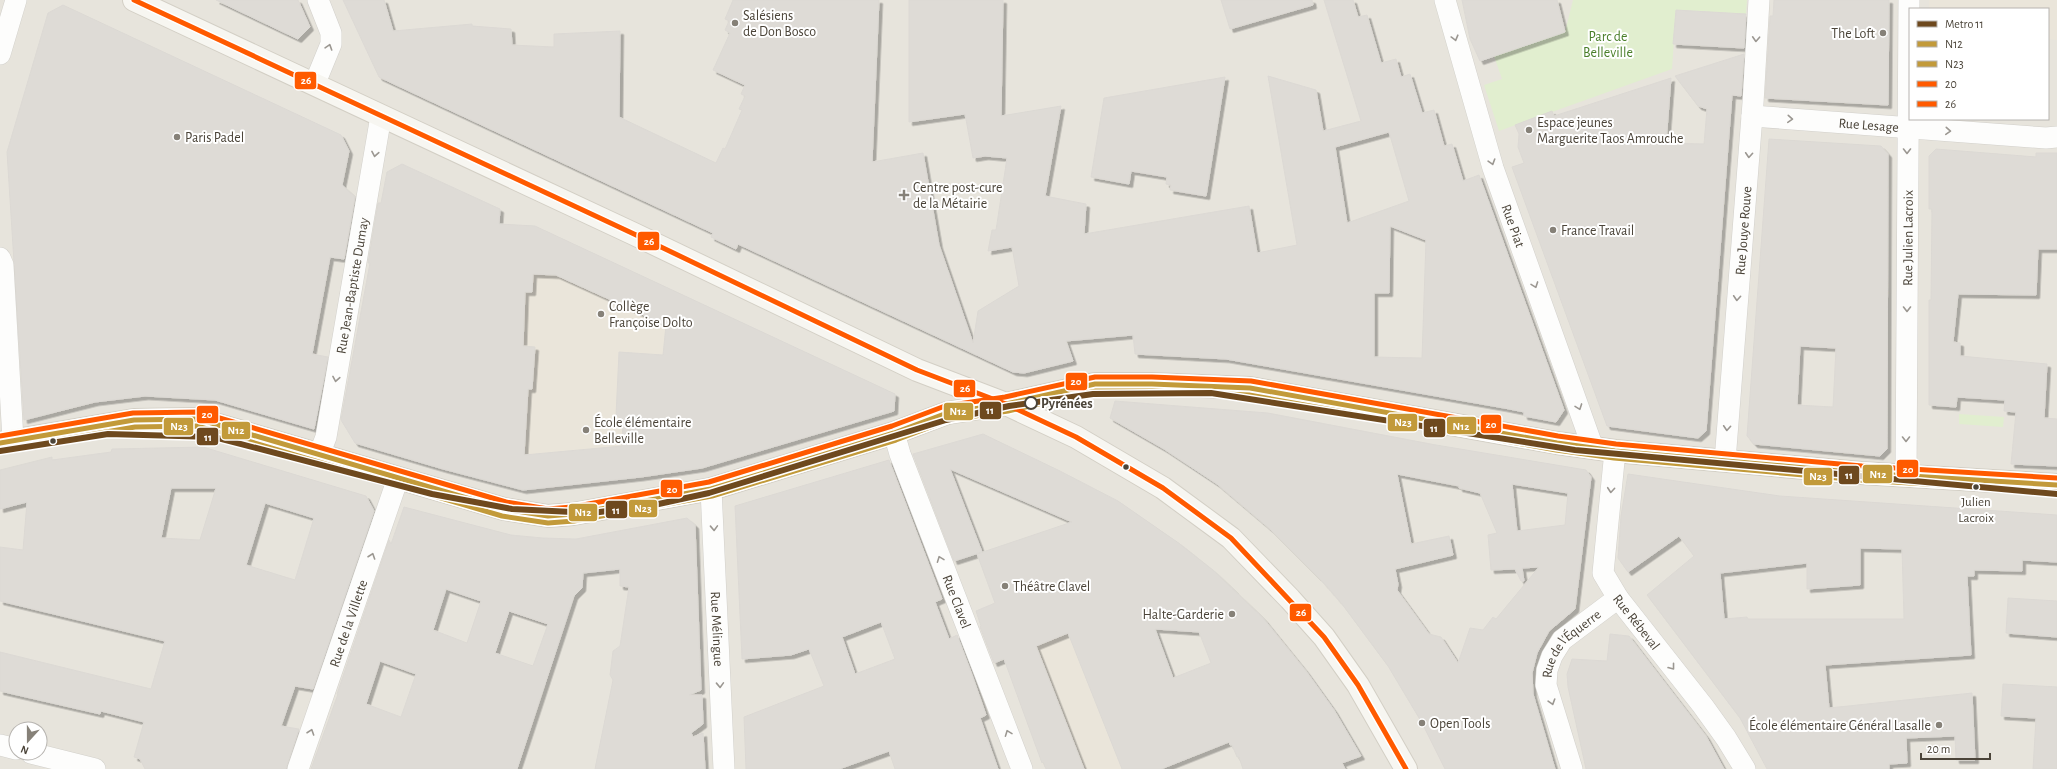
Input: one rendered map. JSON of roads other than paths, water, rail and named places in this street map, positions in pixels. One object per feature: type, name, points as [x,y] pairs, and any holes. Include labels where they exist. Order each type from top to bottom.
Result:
[{"type":"main road","points":[[134,0],[634,234],[916,370],[1006,404],[1076,437],[1163,488],[1231,538],[1290,599],[1324,637],[1358,685],[1406,769]]},
{"type":"main road","points":[[6,442],[134,420],[198,419],[504,509],[548,516],[573,514],[711,489],[894,433],[947,413],[1006,404],[1095,384],[1152,384],[1250,388],[1615,451],[1906,476],[2057,485]]},
{"type":"street","points":[[315,84],[331,44],[331,32],[318,0]]},
{"type":"street","name":"Rue Piat","points":[[1445,0],[1493,168],[1593,448]]},
{"type":"street","name":"Rue Jouye Rouve","points":[[1725,461],[1752,116],[1759,0]]},
{"type":"street","name":"Rue Julien Lacroix","points":[[1906,476],[1909,0]]},
{"type":"street","points":[[0,54],[13,5]]},
{"type":"street","name":"Rue Jean-Baptiste Dumay","points":[[319,455],[326,437],[381,116]]},
{"type":"street","name":"Rue Lesage","points":[[1752,116],[2051,138]]},
{"type":"street","points":[[0,258],[3,265],[6,442]]},
{"type":"street","name":"Rue Clavel","points":[[894,433],[900,454],[1022,769]]},
{"type":"street","name":"Rue Rébeval","points":[[1615,451],[1603,573],[1618,598],[1703,706],[1726,738],[1745,769]]},
{"type":"street","name":"Rue de la Villette","points":[[298,769],[398,478]]},
{"type":"street","name":"Rue Mélingue","points":[[711,489],[724,769]]},
{"type":"street","name":"Rue de l'Équerre","points":[[1572,769],[1546,685],[1547,670],[1552,656],[1562,640],[1618,598]]},
{"type":"street","points":[[48,757],[95,769]]},
{"type":"metro line","name":"11","points":[[0,451],[108,434],[214,437],[432,494],[512,509],[592,513],[654,505],[709,493],[946,420],[1009,406],[1093,394],[1211,393],[1575,450],[2057,494]]},
{"type":"place","name":"Salésiens de Don Bosco","points":[[735,23]]},
{"type":"place","name":"The Loft","points":[[1883,33]]},
{"type":"place","name":"Espace jeunes Marguerite Taos Amrouche","points":[[1529,130]]},
{"type":"place","name":"Paris Padel","points":[[177,137]]},
{"type":"place","name":"Centre post-cure de la Métairie","points":[[904,195]]},
{"type":"place","name":"France Travail","points":[[1553,230]]},
{"type":"place","name":"Collège Françoise Dolto","points":[[601,314]]},
{"type":"place","name":"Pyrénées","points":[[1031,403]]},
{"type":"place","name":"École élémentaire Belleville","points":[[586,430]]},
{"type":"place","name":"Julien Lacroix","points":[[1976,487]]},
{"type":"place","name":"Théâtre Clavel","points":[[1005,586]]},
{"type":"place","name":"Halte-Garderie","points":[[1232,614]]},
{"type":"place","name":"Open Tools","points":[[1422,723]]},
{"type":"place","name":"École élémentaire Général Lasalle","points":[[1939,725]]},
{"type":"park label","name":"Parc de Belleville","points":[[1608,44]]}]
